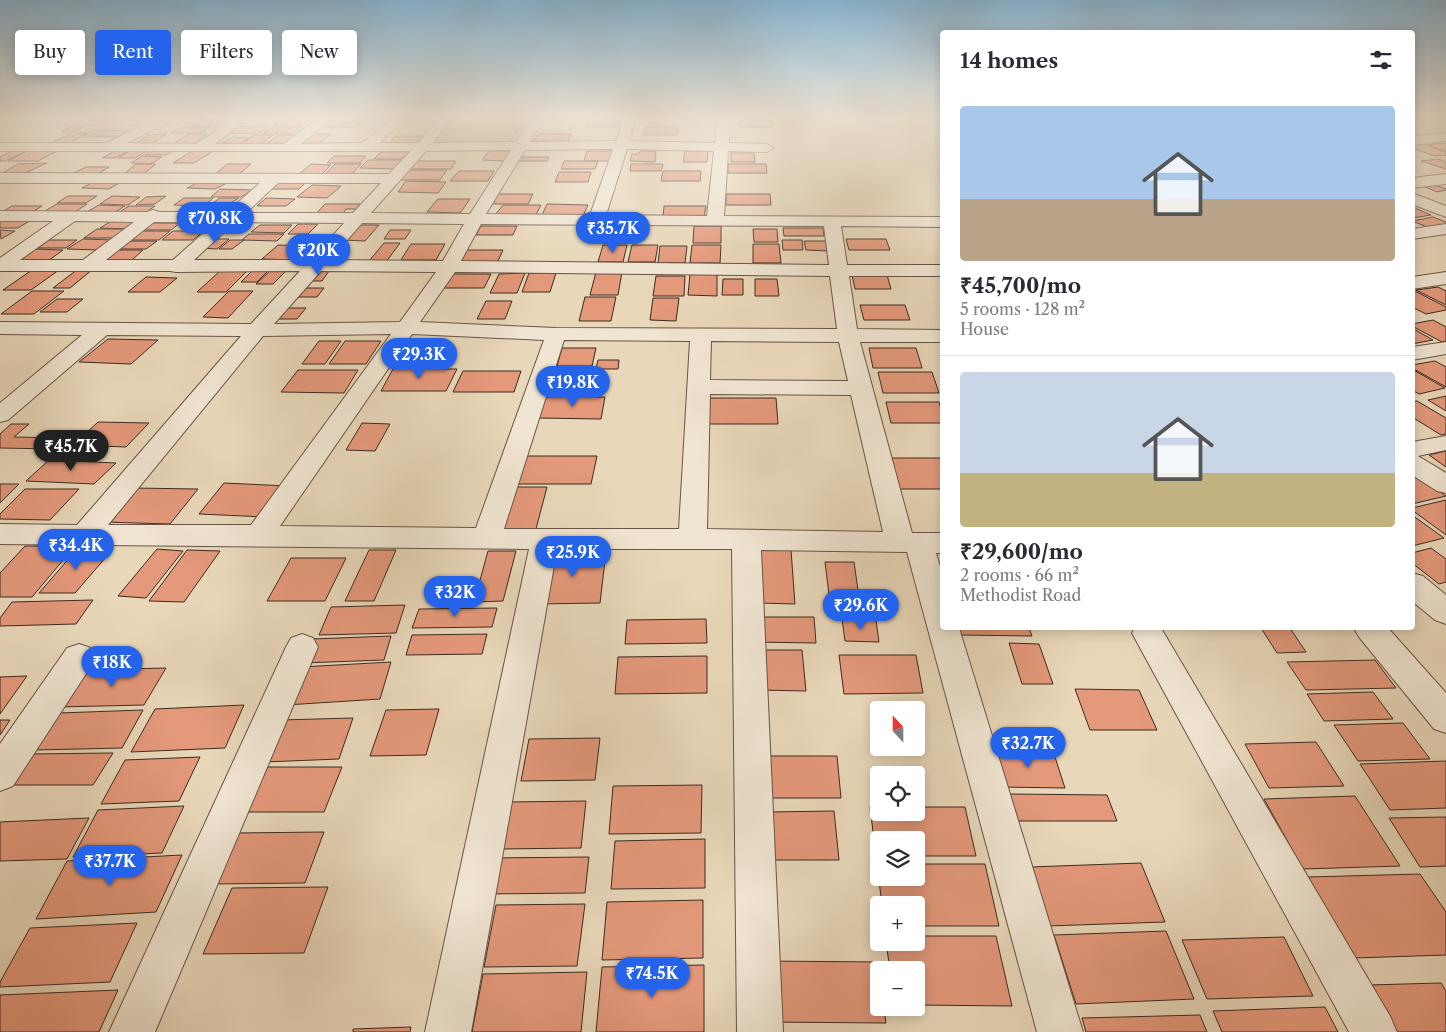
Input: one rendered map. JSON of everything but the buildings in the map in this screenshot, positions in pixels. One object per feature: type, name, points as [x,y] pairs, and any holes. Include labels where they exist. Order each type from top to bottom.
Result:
[{"type":"street","points":[[32,193],[78,166]]},
{"type":"street","points":[[85,534],[257,330],[405,166]]},
{"type":"street","points":[[259,535],[449,267],[475,220],[509,166]]},
{"type":"street","points":[[596,220],[615,166]]},
{"type":"street","points":[[715,221],[720,166]]},
{"type":"street","points":[[0,178],[394,179]]},
{"type":"street","points":[[130,179],[70,217],[0,266],[316,265],[840,271],[940,270]]},
{"type":"street","points":[[87,266],[150,218],[196,179]]},
{"type":"street","points":[[176,266],[274,179]]},
{"type":"street","points":[[1415,183],[1446,179]]},
{"type":"street","points":[[1415,199],[1446,212]]},
{"type":"street","points":[[0,211],[16,202]]},
{"type":"street","points":[[0,216],[229,219],[940,222]]},
{"type":"street","points":[[832,222],[848,336],[861,388],[920,542],[940,615]]},
{"type":"street","points":[[1415,234],[1446,229]]},
{"type":"street","points":[[1415,283],[1446,278]]},
{"type":"street","points":[[0,328],[257,330],[404,328],[556,334],[940,336]]},
{"type":"street","points":[[0,415],[100,330]]},
{"type":"street","points":[[487,538],[556,334]]},
{"type":"street","points":[[693,540],[701,334]]},
{"type":"street","points":[[1415,353],[1446,348]]},
{"type":"street","points":[[699,387],[861,388]]},
{"type":"street","points":[[1415,449],[1446,443]]},
{"type":"street","points":[[1415,465],[1446,485]]},
{"type":"street","points":[[0,534],[920,542]]},
{"type":"street","points":[[448,1032],[545,539]]},
{"type":"street","points":[[746,540],[760,1032]]},
{"type":"street","points":[[1415,586],[1446,612]]},
{"type":"street","points":[[944,630],[1060,1032]]},
{"type":"street","points":[[1372,630],[1446,718]]},
{"type":"street","points":[[1148,633],[1374,1032]]},
{"type":"street","points":[[132,1032],[302,648]]},
{"type":"street","points":[[0,774],[79,657]]}]
